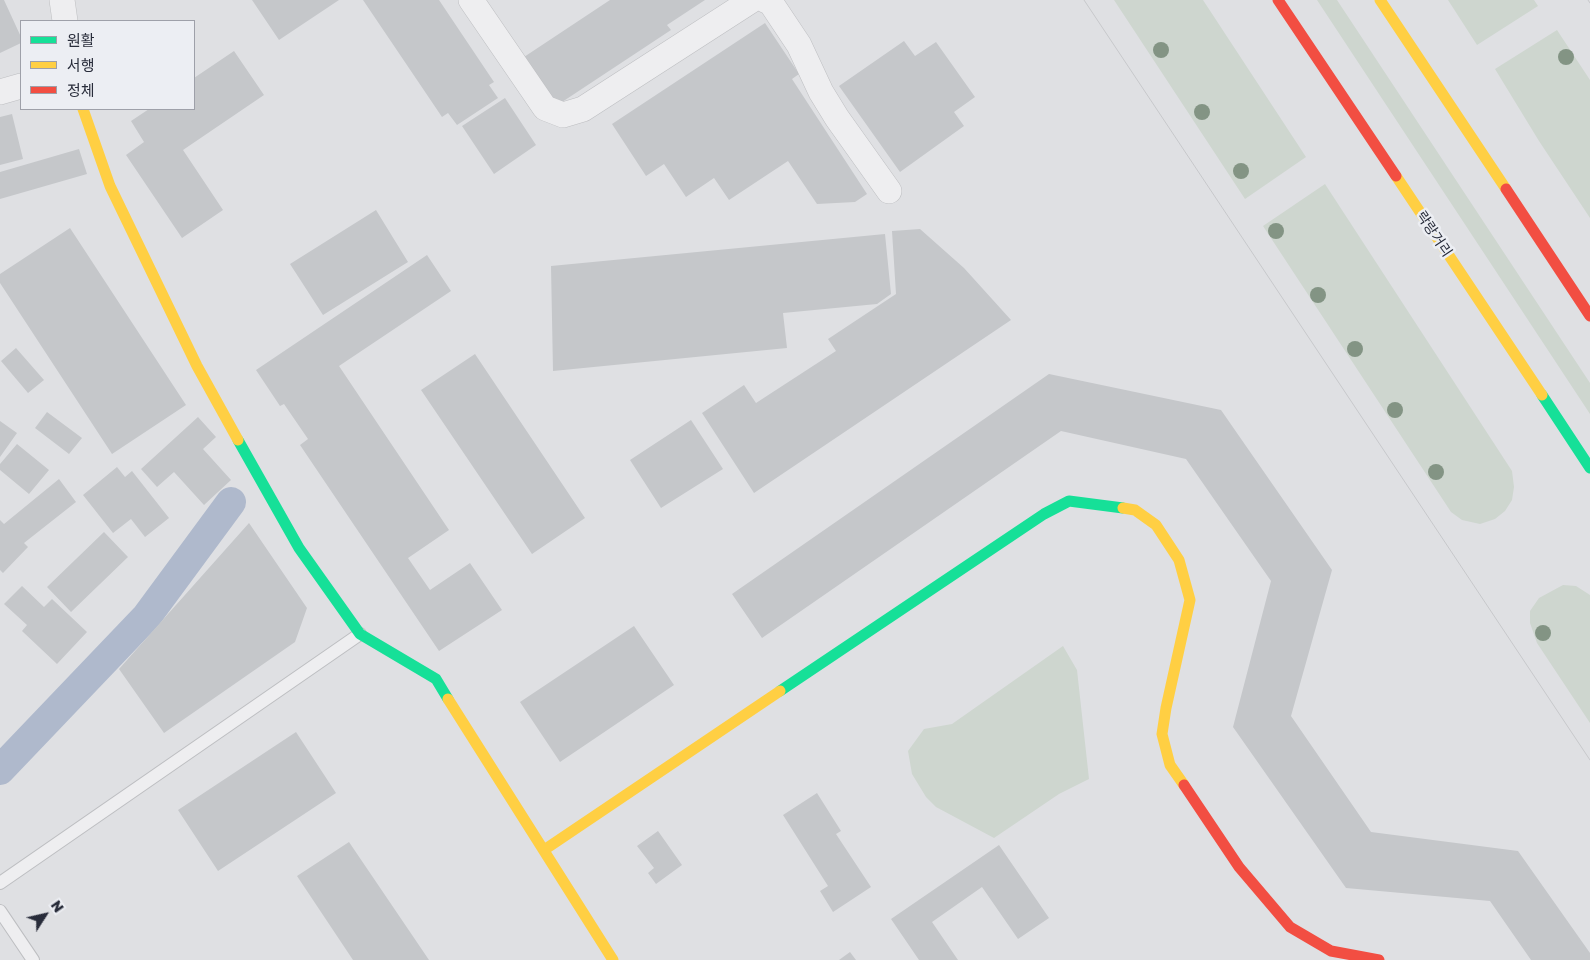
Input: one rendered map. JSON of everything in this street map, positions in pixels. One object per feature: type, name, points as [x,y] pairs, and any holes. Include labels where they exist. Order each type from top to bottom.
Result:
[{"type":"street","points":[[471,0],[545,108],[563,115],[583,108],[752,0]]},
{"type":"street","points":[[765,0],[771,3],[799,45],[829,105],[889,191]]},
{"type":"street","name":"락랑거리","points":[[1278,0],[1590,468]]},
{"type":"street","points":[[1380,0],[1590,316]]},
{"type":"street","points":[[0,92],[20,86]]},
{"type":"street","points":[[84,110],[110,186],[197,366],[300,548],[360,634],[436,679],[613,960]]},
{"type":"street","points":[[544,850],[1044,514],[1069,501],[1106,505],[1135,510],[1156,525],[1179,560],[1190,600],[1162,734],[1170,765],[1239,867],[1290,927],[1331,951],[1379,960]]},
{"type":"lane","points":[[0,883],[360,634]]},
{"type":"lane","points":[[0,912],[33,960]]},
{"type":"shaded area","points":[[1114,0],[1203,0],[1306,157],[1245,199]]},
{"type":"shaded area","points":[[1317,0],[1337,0],[1590,383],[1590,414]]},
{"type":"shaded area","points":[[1448,0],[1534,0],[1538,6],[1477,45]]},
{"type":"shaded area","points":[[1557,30],[1590,80],[1590,218],[1539,141],[1495,69]]},
{"type":"shaded area","points":[[1325,184],[1512,471],[1514,487],[1512,500],[1505,511],[1495,519],[1480,524],[1462,520],[1451,512],[1263,226]]},
{"type":"shaded area","points":[[1563,585],[1576,586],[1590,595],[1590,723],[1537,643],[1530,623],[1530,611],[1539,598]]},
{"type":"shaded area","points":[[1063,646],[1077,670],[1089,779],[1059,794],[994,838],[936,807],[926,797],[912,774],[908,751],[924,729],[952,724]]},
{"type":"building","points":[[0,0],[4,0],[20,35],[20,43],[0,53]]},
{"type":"building","points":[[252,0],[339,0],[279,40]]},
{"type":"building","points":[[363,0],[439,0],[494,82],[489,85],[498,98],[457,125],[448,113],[442,117]]},
{"type":"building","points":[[610,0],[705,0],[667,25],[671,30],[556,106],[524,57]]},
{"type":"building","points":[[765,23],[799,74],[792,79],[867,194],[855,202],[817,204],[788,161],[729,200],[714,178],[686,197],[664,164],[646,176],[612,124]]},
{"type":"building","points":[[904,41],[915,56],[936,42],[975,97],[954,112],[964,126],[900,172],[839,86]]},
{"type":"building","points":[[234,51],[264,95],[183,150],[223,210],[182,238],[126,155],[144,142],[131,121],[148,110],[195,110],[195,77]]},
{"type":"building","points":[[505,98],[536,145],[494,174],[462,126]]},
{"type":"building","points":[[12,114],[23,159],[0,165],[0,117]]},
{"type":"building","points":[[79,149],[87,174],[0,199],[0,172]]},
{"type":"building","points":[[376,210],[408,262],[323,315],[290,264]]},
{"type":"building","points":[[70,228],[186,405],[112,454],[0,283],[0,274]]},
{"type":"building","points":[[920,229],[964,268],[1011,320],[754,493],[702,413],[744,385],[756,403],[836,351],[828,339],[896,294],[892,231]]},
{"type":"building","points":[[885,234],[891,294],[877,304],[783,313],[787,348],[553,371],[551,266]]},
{"type":"building","points":[[427,255],[451,291],[339,366],[449,530],[408,558],[430,590],[470,563],[502,610],[439,651],[300,445],[308,439],[284,404],[280,406],[256,370]]},
{"type":"building","points":[[16,348],[44,380],[28,393],[1,361]]},
{"type":"building","points":[[475,354],[585,518],[532,554],[421,390]]},
{"type":"building","points":[[1049,374],[1221,410],[1332,570],[1291,716],[1371,832],[1518,851],[1590,953],[1590,960],[1531,960],[1490,901],[1346,888],[1233,727],[1271,581],[1186,459],[1061,431],[762,638],[732,594]]},
{"type":"building","points":[[47,412],[82,438],[69,454],[35,428]]},
{"type":"building","points":[[198,417],[216,437],[203,449],[231,480],[204,505],[174,472],[157,487],[141,469]]},
{"type":"building","points":[[691,420],[723,469],[661,508],[630,460]]},
{"type":"building","points":[[0,421],[17,433],[0,457]]},
{"type":"building","points":[[17,444],[49,470],[29,494],[0,470],[0,464]]},
{"type":"building","points":[[117,467],[125,477],[132,471],[169,518],[145,537],[131,519],[113,533],[83,495]]},
{"type":"building","points":[[59,479],[76,502],[24,543],[28,547],[3,573],[0,570],[0,520],[4,524]]},
{"type":"building","points":[[249,523],[307,608],[295,642],[164,733],[119,669]]},
{"type":"building","points":[[104,532],[128,557],[71,612],[47,587]]},
{"type":"building","points":[[22,586],[44,607],[52,599],[87,632],[57,664],[22,631],[27,625],[4,604]]},
{"type":"building","points":[[634,626],[674,685],[560,762],[520,702]]},
{"type":"building","points":[[296,732],[336,793],[218,871],[178,810]]},
{"type":"building","points":[[817,793],[841,831],[836,834],[871,887],[833,912],[820,891],[828,886],[783,815]]},
{"type":"building","points":[[658,831],[682,865],[656,884],[648,873],[654,868],[637,846]]},
{"type":"building","points":[[349,842],[429,960],[353,960],[297,876]]},
{"type":"building","points":[[999,845],[1049,918],[1018,939],[982,887],[932,922],[958,960],[919,960],[891,919]]},
{"type":"building","points":[[850,952],[856,960],[839,960]]},
{"type":"waterway","points":[[0,770],[147,616],[231,502]]},
{"type":"tram line","points":[[1084,0],[1590,760]]},
{"type":"traffic: fast","points":[[1542,395],[1590,468]]},
{"type":"traffic: fast","points":[[238,440],[299,548],[360,634],[436,679],[448,699]]},
{"type":"traffic: fast","points":[[780,691],[1044,514],[1069,501],[1123,508]]},
{"type":"traffic: slow","points":[[1380,0],[1506,189]]},
{"type":"traffic: slow","points":[[83,110],[110,186],[197,366],[238,440]]},
{"type":"traffic: slow","points":[[1396,176],[1542,395]]},
{"type":"traffic: slow","points":[[1123,508],[1135,510],[1156,525],[1179,560],[1190,600],[1162,734],[1170,765],[1184,785]]},
{"type":"traffic: slow","points":[[544,850],[780,691]]},
{"type":"traffic: slow","points":[[448,699],[613,960]]},
{"type":"traffic: jam","points":[[1278,0],[1396,176]]},
{"type":"traffic: jam","points":[[1506,189],[1590,316]]},
{"type":"traffic: jam","points":[[1184,785],[1239,867],[1290,927],[1331,951],[1379,960]]}]
